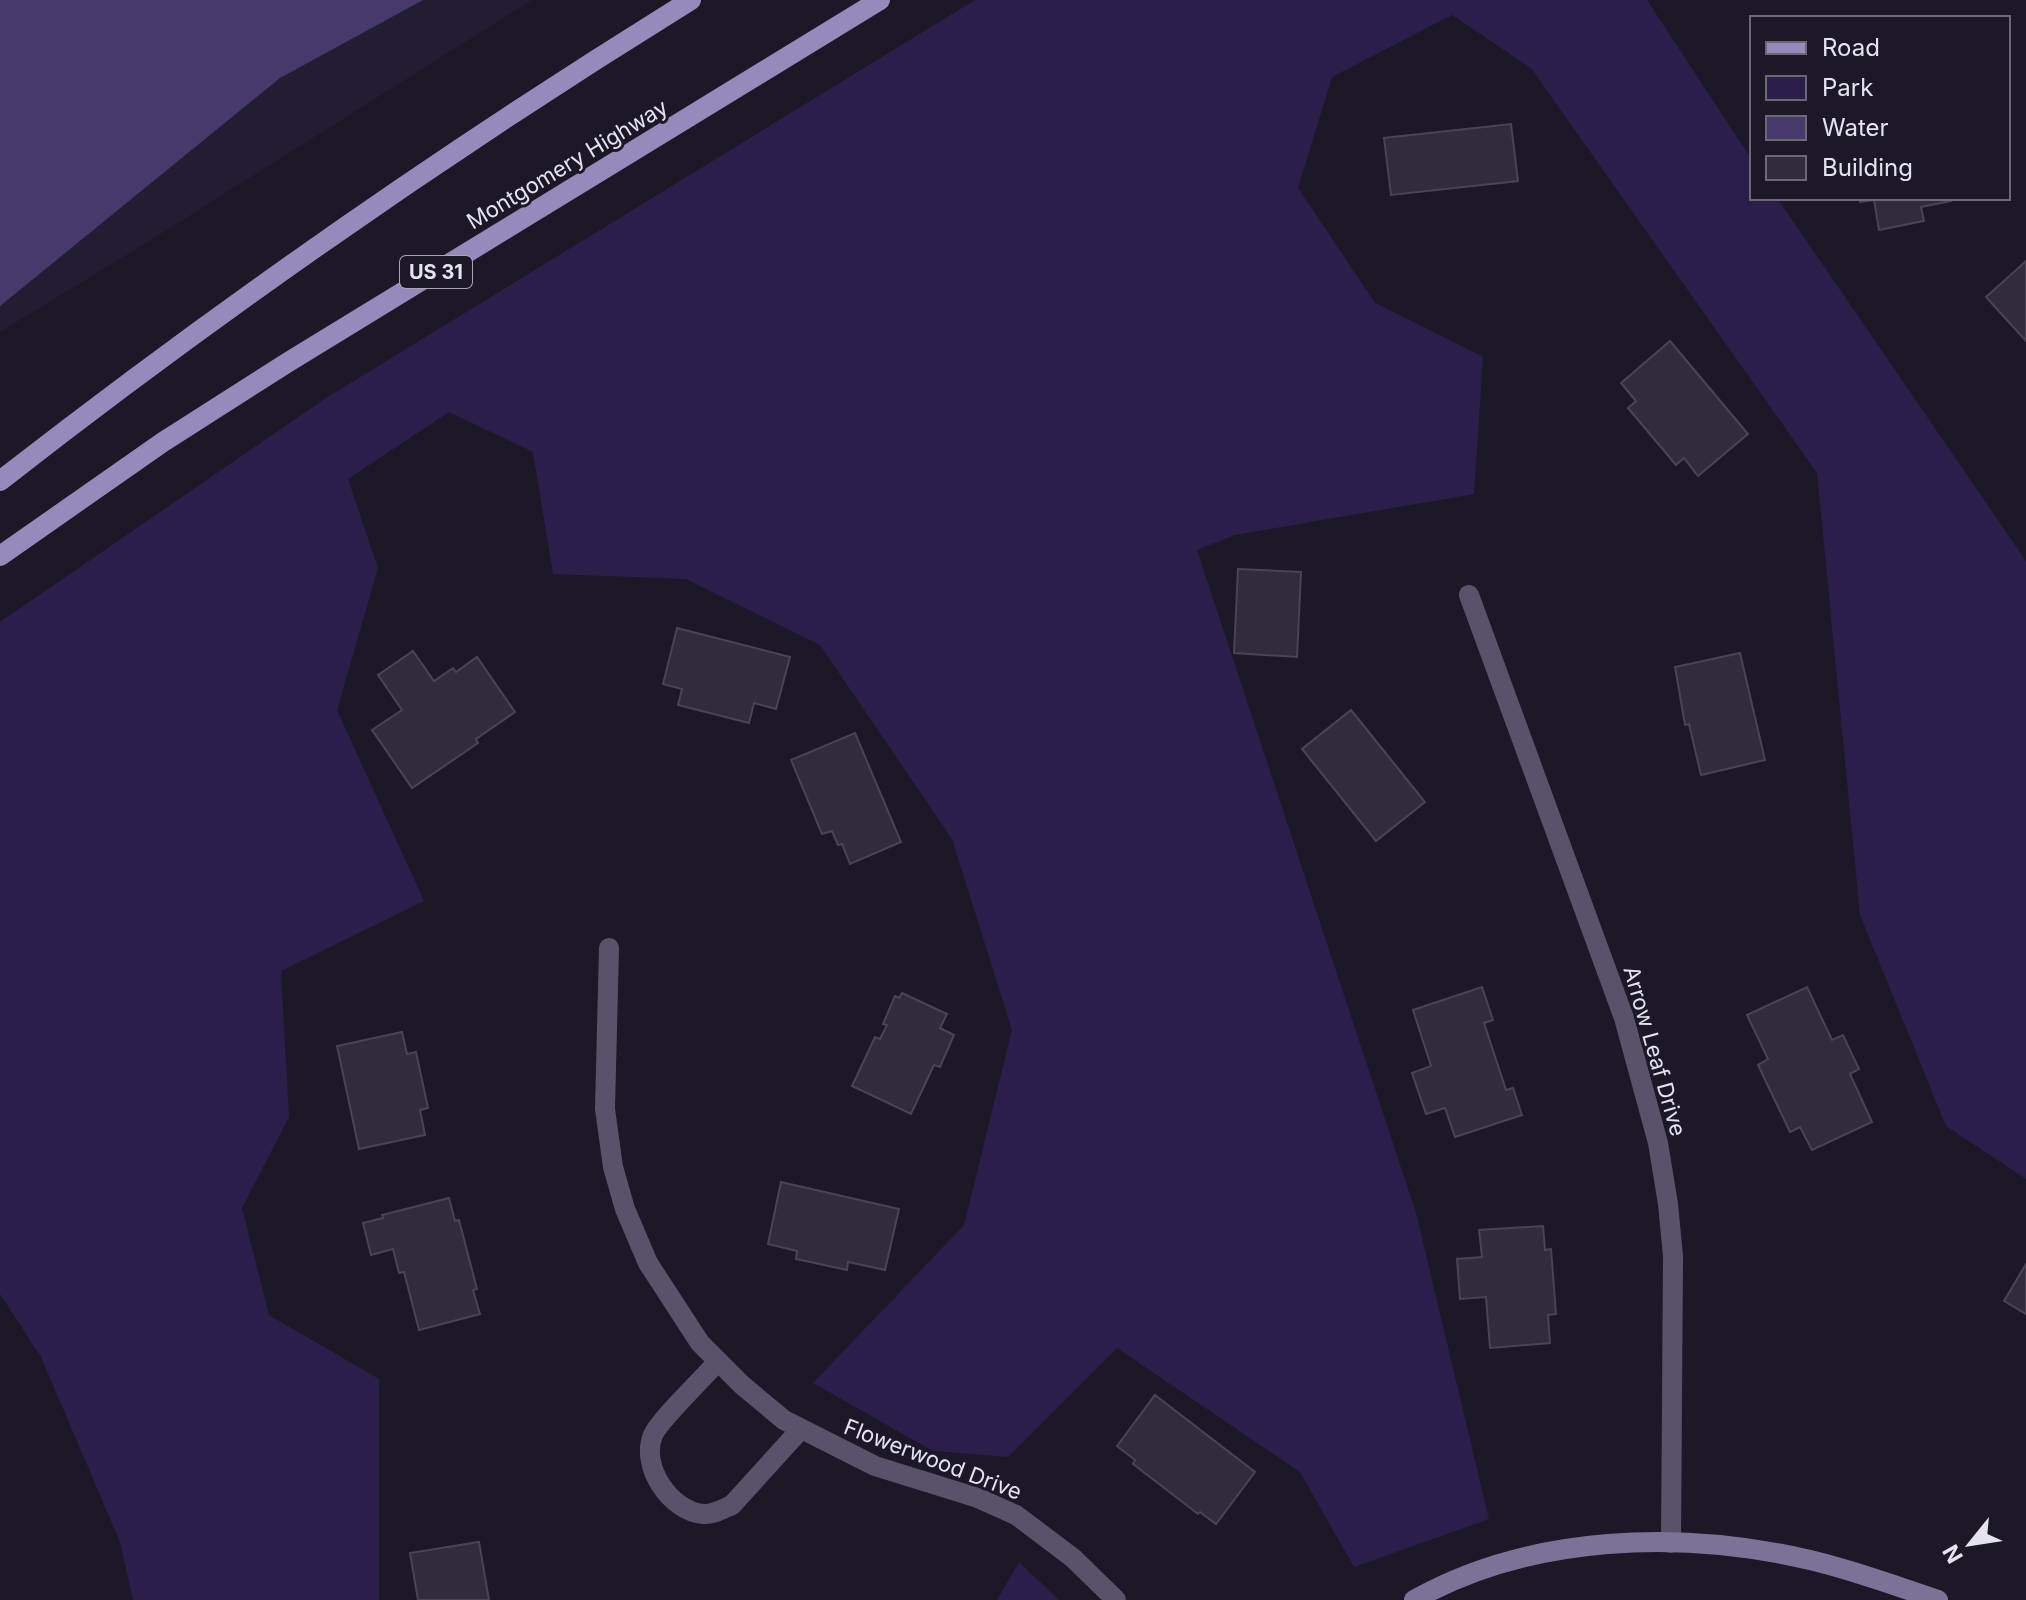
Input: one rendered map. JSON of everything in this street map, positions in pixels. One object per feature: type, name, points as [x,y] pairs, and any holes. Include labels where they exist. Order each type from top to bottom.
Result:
[{"type":"main road","points":[[0,481],[280,272],[411,180],[691,0]]},
{"type":"main road","name":"Montgomery Highway","points":[[0,556],[163,442],[290,361],[880,0]]},
{"type":"street","name":"Arrow Leaf Drive","points":[[1469,595],[1624,1018],[1658,1143],[1673,1256],[1671,1543]]},
{"type":"street","name":"Flowerwood Drive","points":[[609,948],[605,1109],[613,1167],[625,1209],[648,1263],[700,1343],[784,1420],[875,1466],[978,1498],[1016,1515],[1073,1558],[1116,1600]]},
{"type":"street","points":[[718,1361],[654,1432],[648,1449],[650,1460],[658,1480],[670,1496],[686,1508],[703,1514],[732,1505],[801,1429]]},
{"type":"street","points":[[1414,1600],[1440,1585],[1538,1555],[1612,1543],[1671,1543],[1764,1550],[1813,1560],[1893,1593],[1938,1600]]},
{"type":"shaded area","points":[[0,0],[532,0],[0,332]]},
{"type":"green space","points":[[975,0],[1647,0],[1750,157],[1750,200],[1778,200],[2026,561],[2026,1179],[1946,1126],[1860,915],[1817,473],[1531,68],[1452,15],[1332,77],[1298,188],[1375,303],[1483,357],[1474,494],[1235,535],[1197,550],[1416,1213],[1489,1519],[1354,1567],[1300,1472],[1117,1348],[1008,1457],[933,1451],[813,1383],[964,1225],[1012,1030],[952,839],[820,645],[686,579],[553,574],[533,452],[449,412],[348,479],[378,568],[337,710],[424,901],[281,971],[289,1117],[242,1208],[269,1315],[379,1379],[379,1600],[133,1600],[120,1542],[41,1357],[0,1294],[0,622],[326,398]]},
{"type":"green space","points":[[1019,1562],[1059,1600],[997,1600]]},
{"type":"water","points":[[0,0],[423,0],[280,78],[0,306]]},
{"type":"building","points":[[1511,124],[1518,181],[1391,195],[1384,138]]},
{"type":"building","points":[[1874,200],[1951,200],[1921,207],[1924,221],[1879,230]]},
{"type":"building","points":[[2026,261],[2026,341],[1986,297]]},
{"type":"building","points":[[1670,341],[1748,434],[1698,476],[1684,458],[1676,465],[1628,408],[1636,401],[1621,383]]},
{"type":"building","points":[[1238,569],[1301,572],[1297,657],[1234,653]]},
{"type":"building","points":[[677,628],[790,657],[776,709],[754,703],[749,723],[678,705],[682,689],[663,684]]},
{"type":"building","points":[[413,651],[434,681],[453,668],[456,672],[477,657],[515,712],[476,739],[478,743],[412,788],[372,730],[402,710],[378,675]]},
{"type":"building","points":[[1740,653],[1765,760],[1701,775],[1689,724],[1685,725],[1675,667]]},
{"type":"building","points":[[1351,710],[1425,802],[1376,841],[1302,749]]},
{"type":"building","points":[[855,733],[901,842],[850,864],[842,844],[838,845],[832,831],[822,834],[791,760]]},
{"type":"building","points":[[1482,987],[1493,1020],[1484,1023],[1506,1090],[1513,1088],[1522,1115],[1455,1137],[1445,1108],[1426,1114],[1412,1073],[1431,1066],[1413,1010]]},
{"type":"building","points":[[1807,987],[1832,1040],[1843,1035],[1859,1069],[1850,1074],[1872,1122],[1812,1150],[1800,1127],[1790,1132],[1758,1065],[1768,1059],[1747,1015]]},
{"type":"building","points":[[902,993],[947,1014],[940,1028],[954,1035],[940,1067],[934,1065],[911,1114],[852,1086],[875,1037],[880,1039],[887,1025],[883,1024],[895,996],[899,998]]},
{"type":"building","points":[[402,1032],[407,1054],[416,1052],[428,1108],[420,1110],[425,1135],[359,1149],[337,1046]]},
{"type":"building","points":[[781,1182],[899,1209],[885,1270],[848,1262],[847,1270],[796,1259],[797,1251],[768,1244]]},
{"type":"building","points":[[449,1198],[455,1221],[459,1220],[477,1289],[473,1290],[480,1314],[419,1330],[404,1272],[399,1273],[393,1249],[371,1255],[363,1223]]},
{"type":"building","points":[[1543,1226],[1545,1250],[1551,1249],[1556,1314],[1548,1315],[1550,1343],[1490,1348],[1486,1297],[1460,1299],[1457,1259],[1482,1257],[1479,1230]]},
{"type":"building","points":[[2026,1264],[2026,1314],[2004,1301]]},
{"type":"building","points":[[1155,1395],[1255,1472],[1216,1524],[1200,1512],[1198,1514],[1133,1464],[1135,1460],[1117,1446]]},
{"type":"building","points":[[479,1542],[489,1600],[418,1600],[410,1553]]}]
